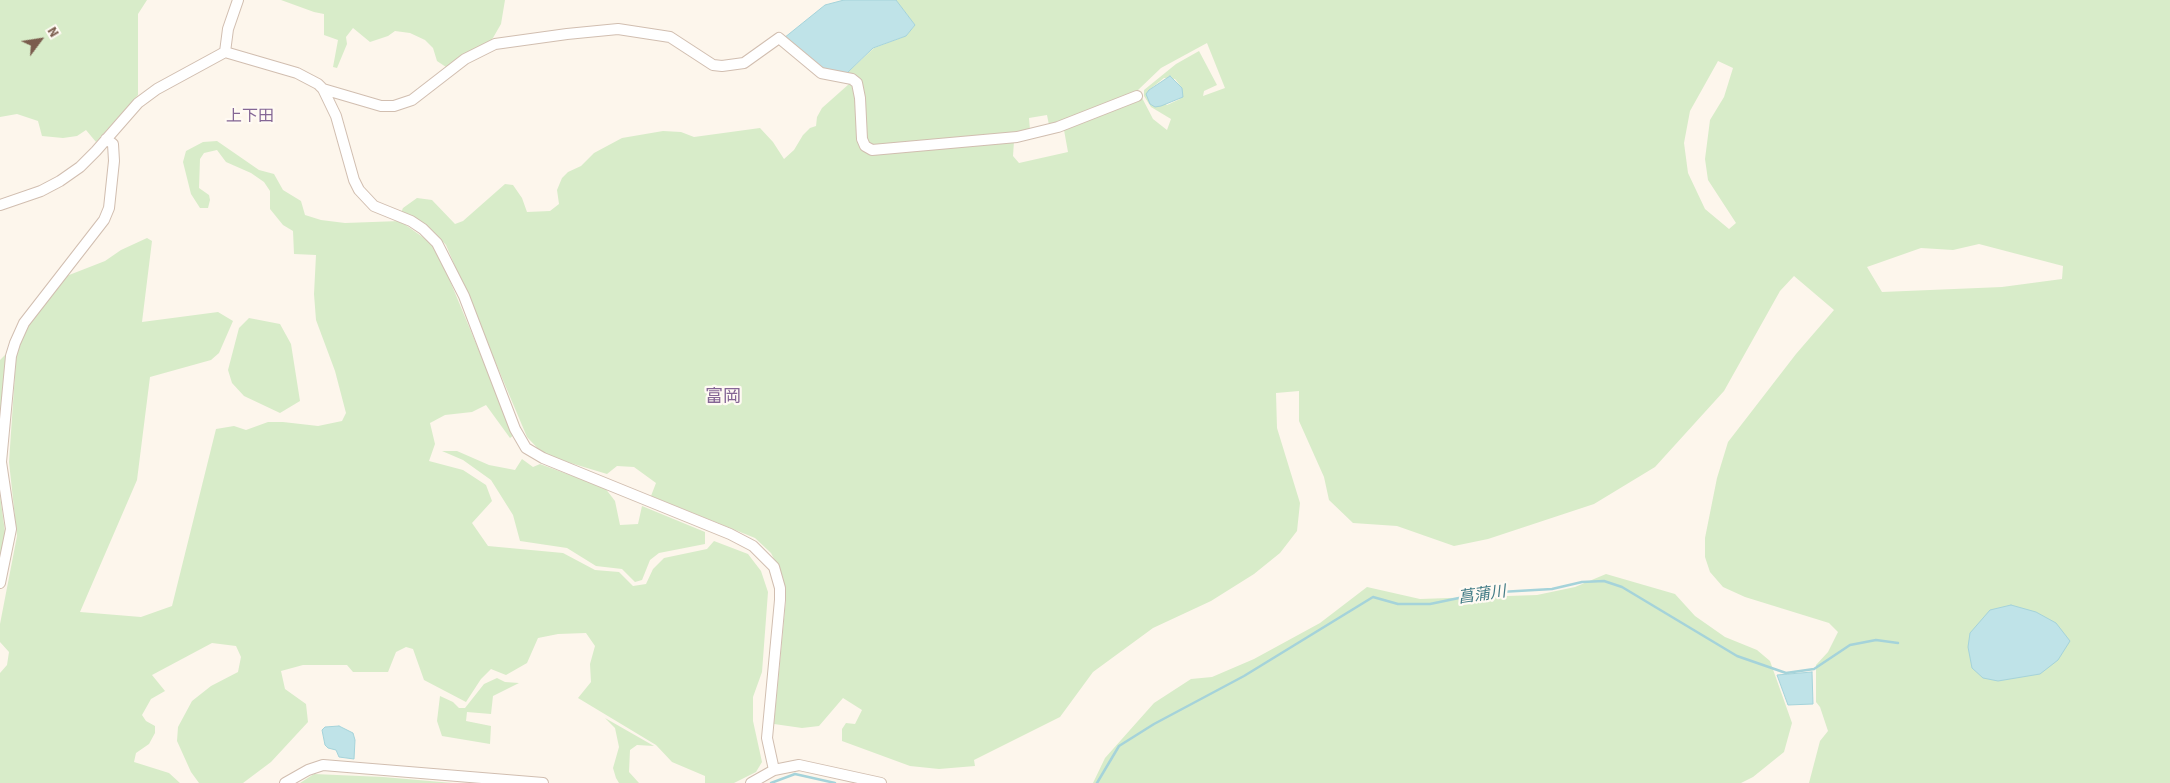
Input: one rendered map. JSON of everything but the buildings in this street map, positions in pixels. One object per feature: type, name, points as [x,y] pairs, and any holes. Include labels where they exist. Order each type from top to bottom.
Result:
[{"type":"street","points":[[225,52],[228,28],[238,0]]},
{"type":"street","points":[[0,205],[41,191],[60,181],[80,167],[138,103],[156,89],[225,52],[297,73],[323,89],[382,106],[394,106],[412,100],[465,59],[495,44],[618,29],[670,38],[713,65],[722,66],[744,63],[779,38],[820,72],[852,79],[857,83],[860,98],[862,139],[865,146],[872,150],[1000,140],[1039,132],[1077,121],[1137,96]]},
{"type":"street","points":[[323,89],[336,116],[359,190],[374,206],[423,229],[437,243],[464,296],[515,430],[526,448],[543,458],[730,534],[753,546],[774,567],[780,588],[780,600],[767,738],[774,770]]},
{"type":"street","points":[[0,583],[11,530],[2,462],[11,356],[24,324],[104,220],[111,195],[114,161],[113,144],[106,139]]},
{"type":"street","points":[[285,783],[308,770],[323,765],[543,783]]},
{"type":"street","points":[[751,783],[774,770],[787,766],[804,765],[881,783]]},
{"type":"green space","points":[[0,0],[147,0],[138,14],[138,95],[96,142],[86,130],[77,136],[63,138],[42,136],[38,121],[17,114],[0,117]]},
{"type":"green space","points":[[281,0],[505,0],[501,24],[490,43],[446,67],[437,61],[433,48],[425,40],[410,33],[395,31],[388,36],[370,42],[353,28],[346,37],[347,44],[337,68],[333,67],[338,40],[324,35],[324,14]]},
{"type":"green space","points":[[896,0],[2170,0],[2170,783],[1809,783],[1820,741],[1828,731],[1820,707],[1816,702],[1816,665],[1828,652],[1838,632],[1829,623],[1745,597],[1723,587],[1710,572],[1705,557],[1705,538],[1717,478],[1728,442],[1796,354],[1834,310],[1794,276],[1780,291],[1724,391],[1655,467],[1594,504],[1488,539],[1454,546],[1397,526],[1353,523],[1329,500],[1324,477],[1299,421],[1299,391],[1276,393],[1277,428],[1300,503],[1297,531],[1280,553],[1254,574],[1211,601],[1153,628],[1093,672],[1060,717],[974,760],[975,766],[939,769],[910,766],[842,741],[842,729],[846,723],[855,724],[862,710],[843,698],[819,726],[802,728],[774,724],[786,599],[783,577],[771,553],[755,538],[651,496],[656,483],[634,467],[617,466],[607,474],[544,455],[527,437],[446,245],[432,230],[401,213],[403,208],[417,198],[432,200],[455,224],[463,221],[505,184],[513,185],[522,198],[527,212],[550,211],[559,204],[557,190],[562,178],[568,172],[581,166],[594,153],[622,138],[663,131],[681,132],[694,137],[760,128],[773,142],[784,159],[794,150],[803,135],[810,128],[816,126],[817,117],[822,108],[849,84],[847,73],[874,48],[906,36],[915,25]],"holes":[[[1207,43],[1225,88],[1203,96],[1204,91],[1217,85],[1199,51],[1176,64],[1144,90],[1144,96],[1151,107],[1171,119],[1167,130],[1153,119],[1138,90],[1161,68]],[[1718,61],[1733,68],[1724,97],[1710,120],[1705,159],[1708,180],[1736,223],[1729,229],[1705,209],[1688,173],[1684,143],[1690,111]],[[1164,78],[1175,79],[1182,88],[1180,99],[1167,105],[1149,90]],[[1047,115],[1049,125],[1064,130],[1068,152],[1019,163],[1013,156],[1014,141],[1030,130],[1029,118]],[[1979,244],[2063,266],[2062,279],[2002,287],[1882,292],[1867,267],[1921,248],[1953,250]]]},
{"type":"green space","points":[[217,141],[259,170],[274,174],[283,190],[301,201],[305,215],[321,220],[345,223],[400,221],[431,243],[443,264],[514,435],[510,438],[486,405],[472,412],[445,415],[430,423],[435,444],[429,461],[463,470],[486,485],[492,501],[472,523],[488,546],[563,553],[595,570],[619,572],[633,586],[646,584],[653,569],[664,558],[707,549],[714,541],[748,554],[761,571],[768,592],[762,672],[753,697],[753,721],[762,762],[756,772],[734,783],[705,783],[705,776],[672,762],[656,745],[578,698],[591,682],[590,664],[595,646],[586,633],[558,634],[538,638],[527,663],[506,675],[491,669],[481,679],[466,702],[424,680],[413,649],[406,647],[396,652],[388,672],[353,672],[347,665],[303,665],[281,671],[285,689],[306,704],[308,722],[271,762],[243,783],[199,783],[191,772],[177,741],[178,727],[192,701],[211,686],[238,672],[241,657],[236,646],[212,643],[152,675],[165,691],[151,699],[142,715],[146,721],[155,726],[155,733],[149,744],[136,753],[134,762],[169,773],[180,783],[0,783],[0,673],[7,665],[9,652],[0,642],[0,624],[17,536],[9,462],[17,344],[29,322],[64,277],[105,261],[121,250],[147,238],[152,241],[142,322],[218,312],[233,321],[219,353],[211,360],[150,377],[137,480],[80,612],[141,617],[172,606],[216,429],[234,426],[246,430],[268,422],[318,426],[342,421],[346,413],[335,371],[316,320],[314,294],[316,255],[294,254],[293,231],[283,225],[270,209],[270,191],[264,182],[251,173],[226,162],[217,150],[204,153],[200,159],[199,188],[209,195],[208,208],[200,208],[191,194],[183,162],[186,151],[203,142]]},
{"type":"green space","points":[[249,318],[280,324],[291,344],[300,401],[280,413],[244,396],[232,383],[228,370],[239,328]]},
{"type":"green space","points":[[5,355],[8,355],[0,419],[0,360]]},
{"type":"green space","points":[[442,451],[457,451],[489,465],[515,470],[522,459],[533,467],[540,464],[605,488],[615,501],[620,525],[638,524],[642,506],[705,532],[705,544],[659,553],[650,560],[642,580],[635,582],[622,569],[596,566],[567,548],[520,541],[513,515],[491,480],[463,460]]},
{"type":"green space","points":[[0,495],[5,532],[0,567]]},
{"type":"green space","points":[[1606,574],[1675,594],[1695,616],[1725,637],[1757,650],[1770,661],[1792,723],[1784,752],[1753,777],[1741,783],[1093,783],[1105,758],[1154,703],[1191,679],[1212,677],[1254,659],[1320,623],[1367,587],[1420,599],[1537,595],[1575,587]]},
{"type":"green space","points":[[497,678],[505,682],[519,683],[493,696],[491,714],[467,712],[466,721],[491,726],[490,744],[442,736],[437,721],[440,696],[453,702],[459,708],[465,708],[484,684]]},
{"type":"green space","points":[[605,718],[654,746],[637,745],[630,750],[629,772],[639,783],[619,783],[616,778],[613,768],[619,747],[615,728]]},
{"type":"green space","points":[[314,774],[383,777],[453,783],[300,783]]},
{"type":"water","points":[[844,0],[896,0],[915,25],[906,36],[873,48],[847,73],[823,71],[784,38],[825,5]]},
{"type":"water","points":[[1170,76],[1182,88],[1183,97],[1155,107],[1150,104],[1146,94]]},
{"type":"water","points":[[2011,605],[2036,612],[2056,623],[2070,641],[2058,660],[2040,674],[1998,681],[1983,678],[1972,668],[1968,647],[1970,633],[1990,610]]},
{"type":"water","points":[[1812,672],[1813,704],[1788,705],[1777,675]]},
{"type":"water","points":[[339,726],[353,733],[355,740],[354,759],[339,757],[336,750],[325,745],[322,730],[325,727]]},
{"type":"waterway","name":"菖蒲川","points":[[1097,783],[1119,746],[1154,724],[1244,676],[1373,597],[1398,604],[1430,604],[1483,593],[1552,589],[1582,582],[1604,581],[1622,587],[1737,656],[1786,673],[1814,669],[1850,645],[1876,640],[1898,643]]},
{"type":"waterway","name":"菖蒲川","points":[[771,783],[795,774],[835,783]]},
{"type":"district","name":"上下田","points":[[250,117]]},
{"type":"district","name":"富岡","points":[[723,398]]}]
